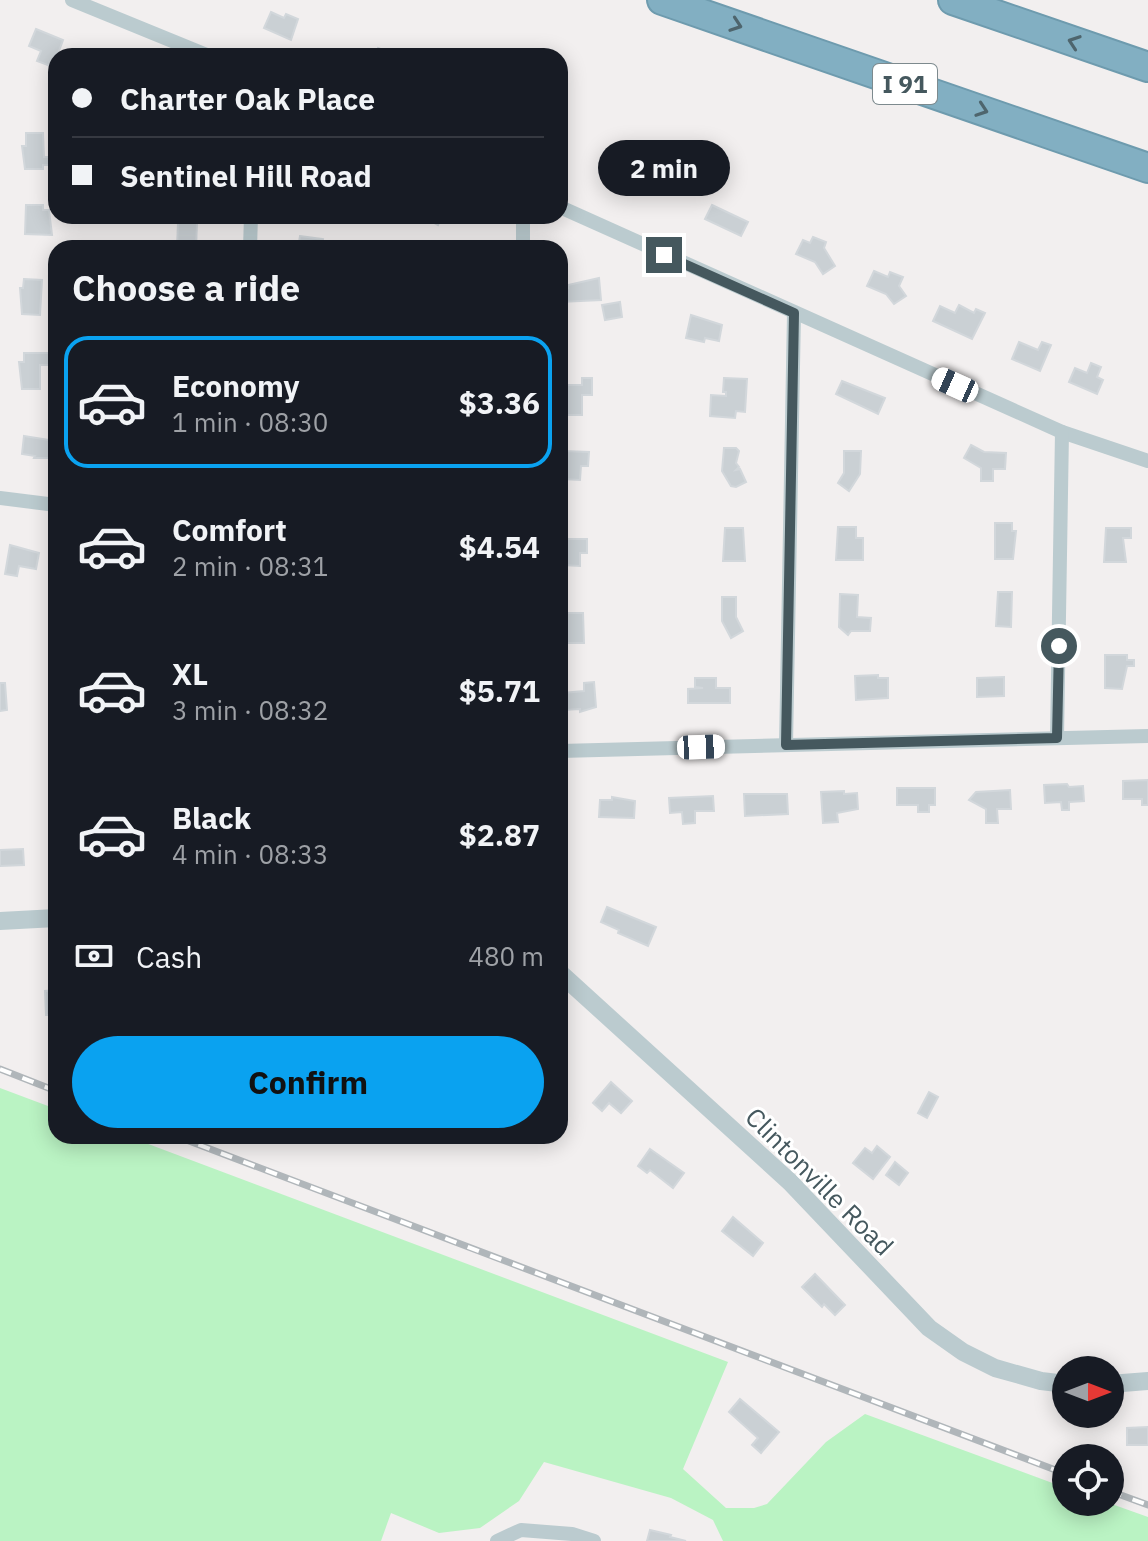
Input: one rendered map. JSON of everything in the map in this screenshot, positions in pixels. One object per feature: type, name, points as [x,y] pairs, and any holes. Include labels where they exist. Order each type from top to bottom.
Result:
[{"type":"highway","name":"I 91","points":[[662,0],[1148,168]]},
{"type":"highway","points":[[953,0],[1148,67]]},
{"type":"street","points":[[72,0],[189,48]]},
{"type":"street","points":[[568,211],[1062,432],[1148,461]]},
{"type":"street","points":[[786,745],[794,313]]},
{"type":"street","points":[[1057,738],[1062,432]]},
{"type":"street","points":[[0,498],[48,504]]},
{"type":"street","points":[[568,751],[1148,736]]},
{"type":"street","points":[[0,921],[48,918]]},
{"type":"street","name":"Clintonville Road","points":[[568,980],[790,1182],[929,1328],[963,1352],[995,1368],[1052,1382]]},
{"type":"street","points":[[1124,1383],[1148,1381]]},
{"type":"street","points":[[497,1541],[521,1530],[572,1534],[594,1541]]},
{"type":"green space","points":[[0,1088],[48,1106],[48,1144],[148,1144],[728,1362],[683,1469],[726,1508],[754,1508],[767,1504],[826,1442],[865,1414],[1052,1483],[1052,1516],[1124,1516],[1124,1508],[1148,1517],[1148,1541],[723,1541],[713,1520],[671,1498],[544,1462],[519,1501],[480,1528],[439,1533],[391,1513],[381,1541],[0,1541]]},
{"type":"building","points":[[271,12],[284,18],[286,14],[298,19],[291,40],[264,28]]},
{"type":"building","points":[[36,29],[63,40],[60,48],[48,48],[48,65],[37,61],[41,51],[29,46]]},
{"type":"building","points":[[26,133],[43,133],[44,157],[48,157],[48,165],[43,165],[43,169],[25,169],[22,146],[26,146]]},
{"type":"building","points":[[611,161],[625,167],[627,162],[640,168],[631,189],[604,177]]},
{"type":"building","points":[[26,205],[43,205],[43,210],[48,210],[52,235],[25,234]]},
{"type":"building","points":[[712,205],[748,222],[741,236],[705,219]]},
{"type":"building","points":[[178,224],[197,224],[196,240],[177,240]]},
{"type":"building","points":[[300,236],[323,239],[323,240],[299,240]]},
{"type":"building","points":[[813,237],[826,242],[824,248],[835,266],[823,274],[815,262],[796,254],[803,240],[810,243]]},
{"type":"building","points":[[874,271],[888,277],[890,272],[903,277],[899,286],[906,296],[894,304],[886,294],[867,286]]},
{"type":"building","points":[[599,278],[601,300],[568,302],[568,285]]},
{"type":"building","points":[[24,279],[42,280],[40,315],[22,314],[20,288],[23,288]]},
{"type":"building","points":[[620,302],[622,317],[605,320],[602,305]]},
{"type":"building","points":[[959,305],[974,313],[976,309],[985,313],[972,339],[933,321],[940,306],[955,313]]},
{"type":"building","points":[[691,315],[722,325],[719,341],[686,338]]},
{"type":"building","points":[[1019,342],[1038,350],[1042,342],[1051,345],[1040,371],[1012,359]]},
{"type":"building","points":[[24,353],[48,353],[48,365],[40,365],[40,389],[22,389],[19,362],[24,362]]},
{"type":"building","points":[[1091,363],[1101,367],[1097,377],[1103,380],[1097,394],[1069,382],[1075,368],[1087,373]]},
{"type":"building","points":[[582,378],[592,378],[592,395],[582,395],[582,415],[568,415],[568,385],[582,385]]},
{"type":"building","points":[[724,378],[747,379],[745,412],[736,411],[735,418],[710,416],[711,395],[726,396],[723,392]]},
{"type":"building","points":[[842,381],[885,398],[878,414],[836,394]]},
{"type":"building","points":[[24,436],[48,440],[48,458],[22,454]]},
{"type":"building","points":[[971,445],[984,452],[1006,453],[1005,469],[993,469],[993,481],[981,481],[981,468],[964,458]]},
{"type":"building","points":[[724,448],[739,451],[736,463],[739,467],[736,470],[740,469],[746,482],[736,487],[731,486],[722,471]]},
{"type":"building","points":[[568,451],[589,452],[588,466],[581,466],[580,480],[568,479]]},
{"type":"building","points":[[844,451],[861,451],[860,474],[849,491],[838,483],[844,473]]},
{"type":"building","points":[[995,523],[1012,523],[1012,531],[1016,531],[1013,559],[995,559]]},
{"type":"building","points":[[838,527],[856,527],[856,538],[863,538],[863,560],[836,560]]},
{"type":"building","points":[[725,528],[743,528],[745,561],[723,561]]},
{"type":"building","points":[[1106,528],[1131,528],[1131,538],[1123,538],[1126,562],[1104,562]]},
{"type":"building","points":[[568,539],[587,539],[587,553],[580,553],[580,566],[568,565]]},
{"type":"building","points":[[10,545],[39,553],[36,569],[19,566],[17,576],[5,574]]},
{"type":"building","points":[[998,592],[1012,592],[1011,627],[996,626]]},
{"type":"building","points":[[840,594],[858,595],[857,617],[871,618],[870,631],[851,631],[848,635],[839,627]]},
{"type":"building","points":[[722,597],[736,597],[736,617],[743,631],[731,638],[722,621]]},
{"type":"building","points":[[568,613],[583,613],[584,643],[568,643]]},
{"type":"building","points":[[1105,655],[1127,655],[1127,660],[1134,660],[1134,666],[1127,666],[1122,689],[1105,688]]},
{"type":"building","points":[[878,675],[878,678],[888,678],[888,698],[856,700],[855,676]]},
{"type":"building","points":[[1004,677],[1004,696],[977,697],[977,678]]},
{"type":"building","points":[[695,678],[716,678],[716,688],[730,688],[730,703],[688,703],[688,689],[703,688],[695,687]]},
{"type":"building","points":[[594,682],[596,707],[580,712],[580,709],[568,710],[568,693],[584,691],[584,683]]},
{"type":"building","points":[[0,683],[5,683],[7,710],[0,711]]},
{"type":"building","points":[[1148,780],[1148,805],[1142,805],[1142,799],[1123,799],[1123,781]]},
{"type":"building","points":[[1067,784],[1069,787],[1083,786],[1084,801],[1069,802],[1069,810],[1062,810],[1061,802],[1045,803],[1044,785]]},
{"type":"building","points":[[897,788],[935,788],[935,805],[929,805],[929,812],[918,812],[918,805],[897,805]]},
{"type":"building","points":[[1010,790],[1011,809],[997,809],[998,823],[986,823],[986,809],[969,800],[976,792]]},
{"type":"building","points":[[844,791],[844,794],[857,793],[858,809],[837,813],[838,822],[823,823],[821,792]]},
{"type":"building","points":[[744,794],[787,794],[788,814],[745,816]]},
{"type":"building","points":[[713,796],[714,811],[695,811],[695,823],[683,824],[682,812],[670,813],[669,798]]},
{"type":"building","points":[[612,797],[635,801],[634,818],[599,817],[600,800],[612,800]]},
{"type":"building","points":[[23,849],[24,865],[0,866],[0,850]]},
{"type":"building","points":[[607,907],[656,927],[648,946],[601,922]]},
{"type":"building","points":[[45,991],[48,991],[48,1015],[46,1015]]},
{"type":"building","points":[[611,1082],[632,1101],[621,1113],[609,1103],[602,1111],[593,1103]]},
{"type":"building","points":[[929,1092],[938,1097],[927,1118],[918,1113]]},
{"type":"building","points":[[877,1146],[890,1157],[873,1179],[853,1163],[865,1148],[872,1153]]},
{"type":"building","points":[[650,1149],[684,1173],[673,1188],[650,1170],[647,1173],[638,1166]]},
{"type":"building","points":[[895,1162],[908,1173],[899,1185],[886,1175]]},
{"type":"building","points":[[733,1217],[763,1243],[753,1256],[722,1231]]},
{"type":"building","points":[[815,1274],[845,1305],[835,1315],[802,1287]]},
{"type":"building","points":[[740,1399],[779,1432],[761,1453],[752,1445],[758,1438],[729,1412]]},
{"type":"building","points":[[1148,1427],[1148,1445],[1127,1445],[1127,1428]]},
{"type":"building","points":[[650,1530],[671,1535],[686,1541],[647,1541]]},
{"type":"railway","points":[[0,1069],[48,1088]]},
{"type":"railway","points":[[197,1144],[1052,1469]]},
{"type":"railway","points":[[1124,1496],[1148,1505]]},
{"type":"route","points":[[664,255],[794,313],[786,745],[1057,738],[1059,646]]}]
